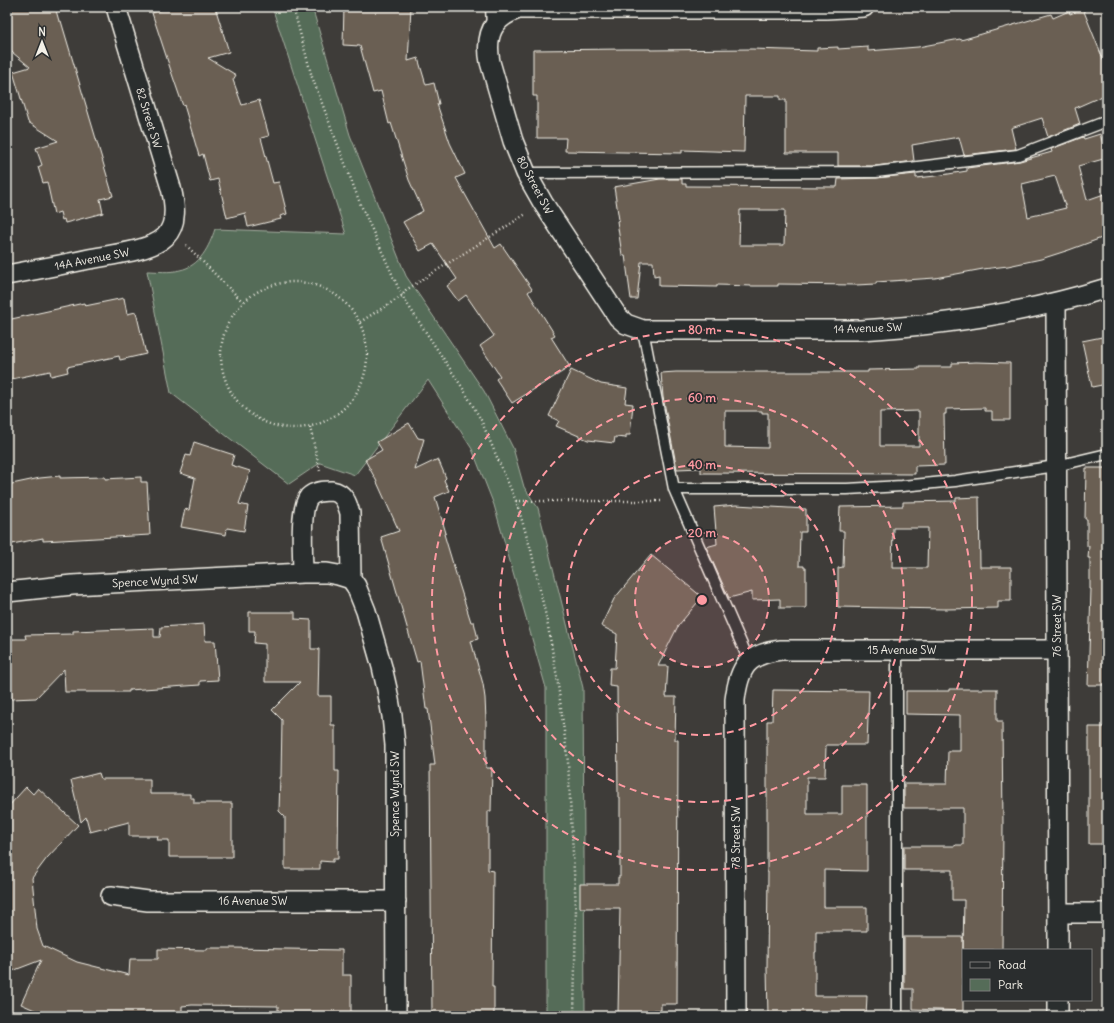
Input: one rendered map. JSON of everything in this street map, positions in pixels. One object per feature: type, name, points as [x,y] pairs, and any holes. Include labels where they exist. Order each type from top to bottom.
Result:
[{"type":"street","name":"82 Street SW","points":[[116,7],[172,193],[174,219],[170,229]]},
{"type":"street","points":[[492,28],[509,12],[518,9],[826,9],[864,7]]},
{"type":"street","name":"80 Street SW","points":[[492,28],[488,50],[490,62],[513,141],[526,172],[543,203],[613,310],[635,327]]},
{"type":"street","name":"14A Avenue SW","points":[[7,275],[137,250],[159,242],[166,236],[170,229]]},
{"type":"street","name":"14 Avenue SW","points":[[635,327],[861,330],[895,328],[992,316],[1025,310],[1107,288]]},
{"type":"street","name":"76 Street SW","points":[[1056,302],[1058,949]]},
{"type":"street","points":[[303,573],[304,505],[309,497],[315,493],[325,491]]},
{"type":"street","name":"Spence Wynd SW","points":[[325,491],[336,492],[343,496],[348,505],[350,513],[351,579],[356,586],[366,611],[382,667],[392,716],[395,765],[396,1016]]},
{"type":"street","name":"Spence Wynd SW","points":[[7,592],[72,585],[303,573],[327,573],[351,579]]},
{"type":"street","name":"15 Avenue SW","points":[[749,662],[755,656],[781,650],[1057,650]]},
{"type":"street","name":"78 Street SW","points":[[736,1016],[735,700],[740,676],[749,662]]},
{"type":"street","name":"16 Avenue SW","points":[[111,896],[148,901],[396,901]]},
{"type":"street","points":[[1058,912],[1107,912]]},
{"type":"street","points":[[1058,1001],[1058,1016]]},
{"type":"lane","points":[[491,7],[492,28]]},
{"type":"lane","points":[[526,172],[876,172],[1018,155],[1107,121]]},
{"type":"lane","points":[[635,327],[674,488],[749,662]]},
{"type":"lane","points":[[674,488],[847,489],[902,486],[955,481],[1056,466],[1107,454]]},
{"type":"lane","points":[[897,650],[897,1016]]},
{"type":"path","points":[[293,7],[314,85],[360,203],[402,296],[462,387],[480,418],[516,500],[531,550],[547,621],[563,716],[568,762],[576,908],[574,1016]]},
{"type":"path","points":[[360,322],[402,296],[406,290],[543,203]]},
{"type":"path","points":[[170,229],[243,302]]},
{"type":"path","points":[[283,283],[306,283],[327,290],[346,304],[360,322],[367,342],[368,363],[362,384],[351,402],[335,416],[310,427],[292,429],[268,424],[247,412],[232,393],[222,371],[222,346],[228,323],[243,302],[261,290],[283,283]]},
{"type":"path","points":[[310,427],[325,491]]},
{"type":"path","points":[[516,500],[679,500]]},
{"type":"green space","points":[[272,7],[312,7],[350,135],[406,276],[484,391],[513,448],[524,487],[538,508],[583,688],[585,1016],[546,1016],[546,688],[494,505],[472,449],[428,380],[355,475],[320,463],[289,484],[171,393],[147,271],[168,272],[187,268],[203,255],[215,229],[346,234]]},
{"type":"building","points":[[7,7],[55,7],[59,21],[61,21],[113,196],[100,199],[103,213],[65,223],[64,219],[62,220],[60,212],[54,214],[47,182],[43,183],[38,167],[42,165],[36,148],[58,141],[28,122],[13,72],[30,67],[7,48]]},
{"type":"building","points":[[170,7],[215,7],[229,52],[208,58],[236,75],[233,80],[242,105],[259,100],[269,136],[261,138],[273,183],[279,182],[287,214],[280,216],[281,219],[248,227],[245,213],[227,218],[218,179],[210,181],[203,154],[199,156],[184,105],[183,106],[152,13]]},
{"type":"building","points":[[344,7],[411,7],[408,61],[418,58],[426,85],[434,83],[439,104],[437,104],[450,143],[465,174],[456,178],[495,248],[501,244],[532,289],[528,292],[555,335],[551,337],[570,367],[512,403],[496,379],[500,376],[480,346],[494,336],[466,295],[458,301],[447,286],[457,279],[433,244],[420,251],[403,222],[423,211],[409,180],[391,123],[389,124],[381,91],[373,93],[360,46],[343,45]]},
{"type":"building","points":[[1083,9],[1107,69],[1107,94],[1075,108],[1080,124],[1048,137],[1042,118],[1011,128],[1016,149],[964,155],[959,137],[912,145],[914,161],[876,166],[838,166],[838,153],[786,153],[786,100],[780,100],[780,96],[745,96],[744,152],[682,150],[682,153],[565,151],[566,138],[537,138],[537,96],[533,96],[533,50],[752,49],[817,51],[817,48],[838,47],[838,49],[868,47],[868,51],[918,47],[961,40],[1051,14],[1053,18],[1069,11],[1070,14]]},
{"type":"building","points":[[1100,134],[1107,158],[1078,166],[1087,200],[1107,193],[1107,236],[1069,250],[1041,259],[1008,266],[935,278],[876,282],[876,284],[856,285],[778,284],[778,286],[659,286],[659,275],[654,276],[653,262],[641,262],[637,299],[631,299],[625,255],[622,255],[614,187],[660,179],[682,179],[682,184],[686,184],[686,186],[837,187],[838,179],[876,178],[916,174],[916,178],[967,171],[967,168],[1020,161],[1052,152],[1051,149],[1083,137],[1084,139]],"holes":[[[1055,176],[1066,208],[1028,217],[1022,184]],[[740,210],[785,210],[784,245],[739,245]]]},
{"type":"building","points":[[124,298],[127,314],[136,312],[146,354],[120,360],[119,356],[67,367],[68,372],[51,376],[50,371],[7,380],[7,320],[84,303],[85,306]]},
{"type":"building","points":[[1107,336],[1107,384],[1092,387],[1082,341]]},
{"type":"building","points":[[952,363],[1010,363],[1010,420],[992,420],[992,411],[985,411],[985,408],[946,409],[946,414],[944,414],[945,465],[915,466],[915,474],[701,473],[701,468],[677,469],[663,397],[661,373],[868,372],[868,370],[952,367]],"holes":[[[725,411],[762,411],[762,413],[768,413],[768,448],[725,447]],[[919,411],[919,446],[880,446],[880,412]]]},
{"type":"building","points":[[571,370],[601,384],[627,388],[625,403],[633,404],[630,435],[626,435],[626,438],[615,437],[614,443],[588,440],[556,426],[559,421],[549,416]]},
{"type":"building","points":[[409,423],[418,438],[424,439],[415,470],[438,459],[446,478],[444,480],[449,491],[435,497],[459,584],[471,622],[474,622],[478,639],[471,641],[483,684],[485,698],[486,768],[492,768],[491,811],[488,811],[488,870],[493,871],[492,987],[494,987],[494,1016],[432,1015],[430,765],[435,765],[420,661],[417,662],[381,537],[399,531],[376,480],[365,460],[382,450],[377,442]]},
{"type":"building","points":[[194,442],[234,455],[231,465],[250,471],[239,504],[248,506],[244,531],[227,528],[226,535],[181,527],[185,509],[189,510],[195,478],[180,473],[186,455],[190,456]]},
{"type":"building","points":[[1086,468],[1107,468],[1107,685],[1088,685],[1091,589],[1090,558],[1088,558],[1089,546],[1087,546],[1087,519],[1085,519]]},
{"type":"building","points":[[60,476],[60,478],[105,477],[105,479],[141,477],[141,482],[147,482],[150,535],[43,541],[43,538],[7,545],[7,485],[40,478]]},
{"type":"building","points":[[979,497],[980,567],[1011,567],[1011,601],[998,601],[998,608],[945,609],[838,607],[838,568],[843,567],[844,531],[839,531],[840,507],[903,506],[903,502],[956,501],[956,498]],"holes":[[[893,528],[928,528],[927,568],[892,568]]]},
{"type":"building","points":[[736,505],[806,509],[806,532],[800,532],[799,566],[804,566],[804,568],[806,568],[806,608],[780,608],[780,599],[752,600],[752,592],[729,598],[706,547],[717,544],[714,507]]},
{"type":"building","points":[[651,555],[702,597],[678,626],[658,666],[668,666],[666,697],[676,697],[675,740],[678,740],[677,1004],[661,1004],[661,1010],[654,1010],[654,1013],[618,1013],[620,908],[580,908],[580,884],[618,884],[618,877],[620,877],[620,797],[618,797],[617,687],[609,686],[610,668],[615,668],[617,634],[601,626],[614,599]]},
{"type":"building","points":[[249,612],[295,612],[295,619],[311,620],[311,649],[319,649],[318,696],[331,696],[331,725],[335,725],[335,771],[339,771],[338,859],[333,859],[333,862],[320,861],[320,869],[285,869],[285,817],[279,811],[282,720],[272,710],[300,682],[265,682],[265,644],[254,643],[255,631],[249,631]]},
{"type":"building","points":[[204,624],[205,641],[215,641],[218,680],[200,681],[200,685],[129,690],[129,692],[65,692],[64,669],[36,698],[11,699],[11,695],[7,695],[7,639],[26,639],[25,635],[73,634],[73,631],[154,628],[154,637],[160,637],[161,627]]},
{"type":"building","points":[[949,689],[997,689],[997,721],[1002,721],[1002,949],[963,949],[964,900],[952,900],[952,870],[904,870],[904,846],[963,845],[963,808],[904,808],[904,784],[947,784],[948,751],[960,751],[960,715],[906,714],[906,691],[949,691]]},
{"type":"building","points":[[773,690],[869,691],[867,745],[826,745],[825,777],[807,777],[807,814],[842,814],[842,785],[867,785],[867,871],[824,870],[824,907],[867,907],[867,931],[816,931],[815,952],[815,996],[867,996],[866,1016],[768,1016],[767,721],[772,721]]},
{"type":"building","points":[[1089,727],[1107,727],[1107,844],[1089,844]]},
{"type":"building","points":[[99,773],[101,779],[150,779],[150,794],[190,794],[190,798],[194,798],[194,803],[232,803],[232,857],[169,857],[169,840],[157,840],[158,836],[129,836],[129,822],[90,832],[86,817],[81,822],[71,780]]},
{"type":"building","points":[[26,787],[33,794],[38,788],[78,825],[47,858],[32,878],[37,929],[43,946],[77,962],[129,975],[130,959],[158,959],[158,949],[207,950],[207,948],[233,948],[342,950],[342,975],[351,975],[351,1015],[278,1016],[278,1006],[192,1005],[182,1006],[182,1012],[153,1012],[153,1016],[48,1016],[21,1004],[41,960],[7,973],[7,808]]},
{"type":"building","points":[[904,937],[963,937],[963,1011],[913,1009],[913,989],[904,989]]}]
